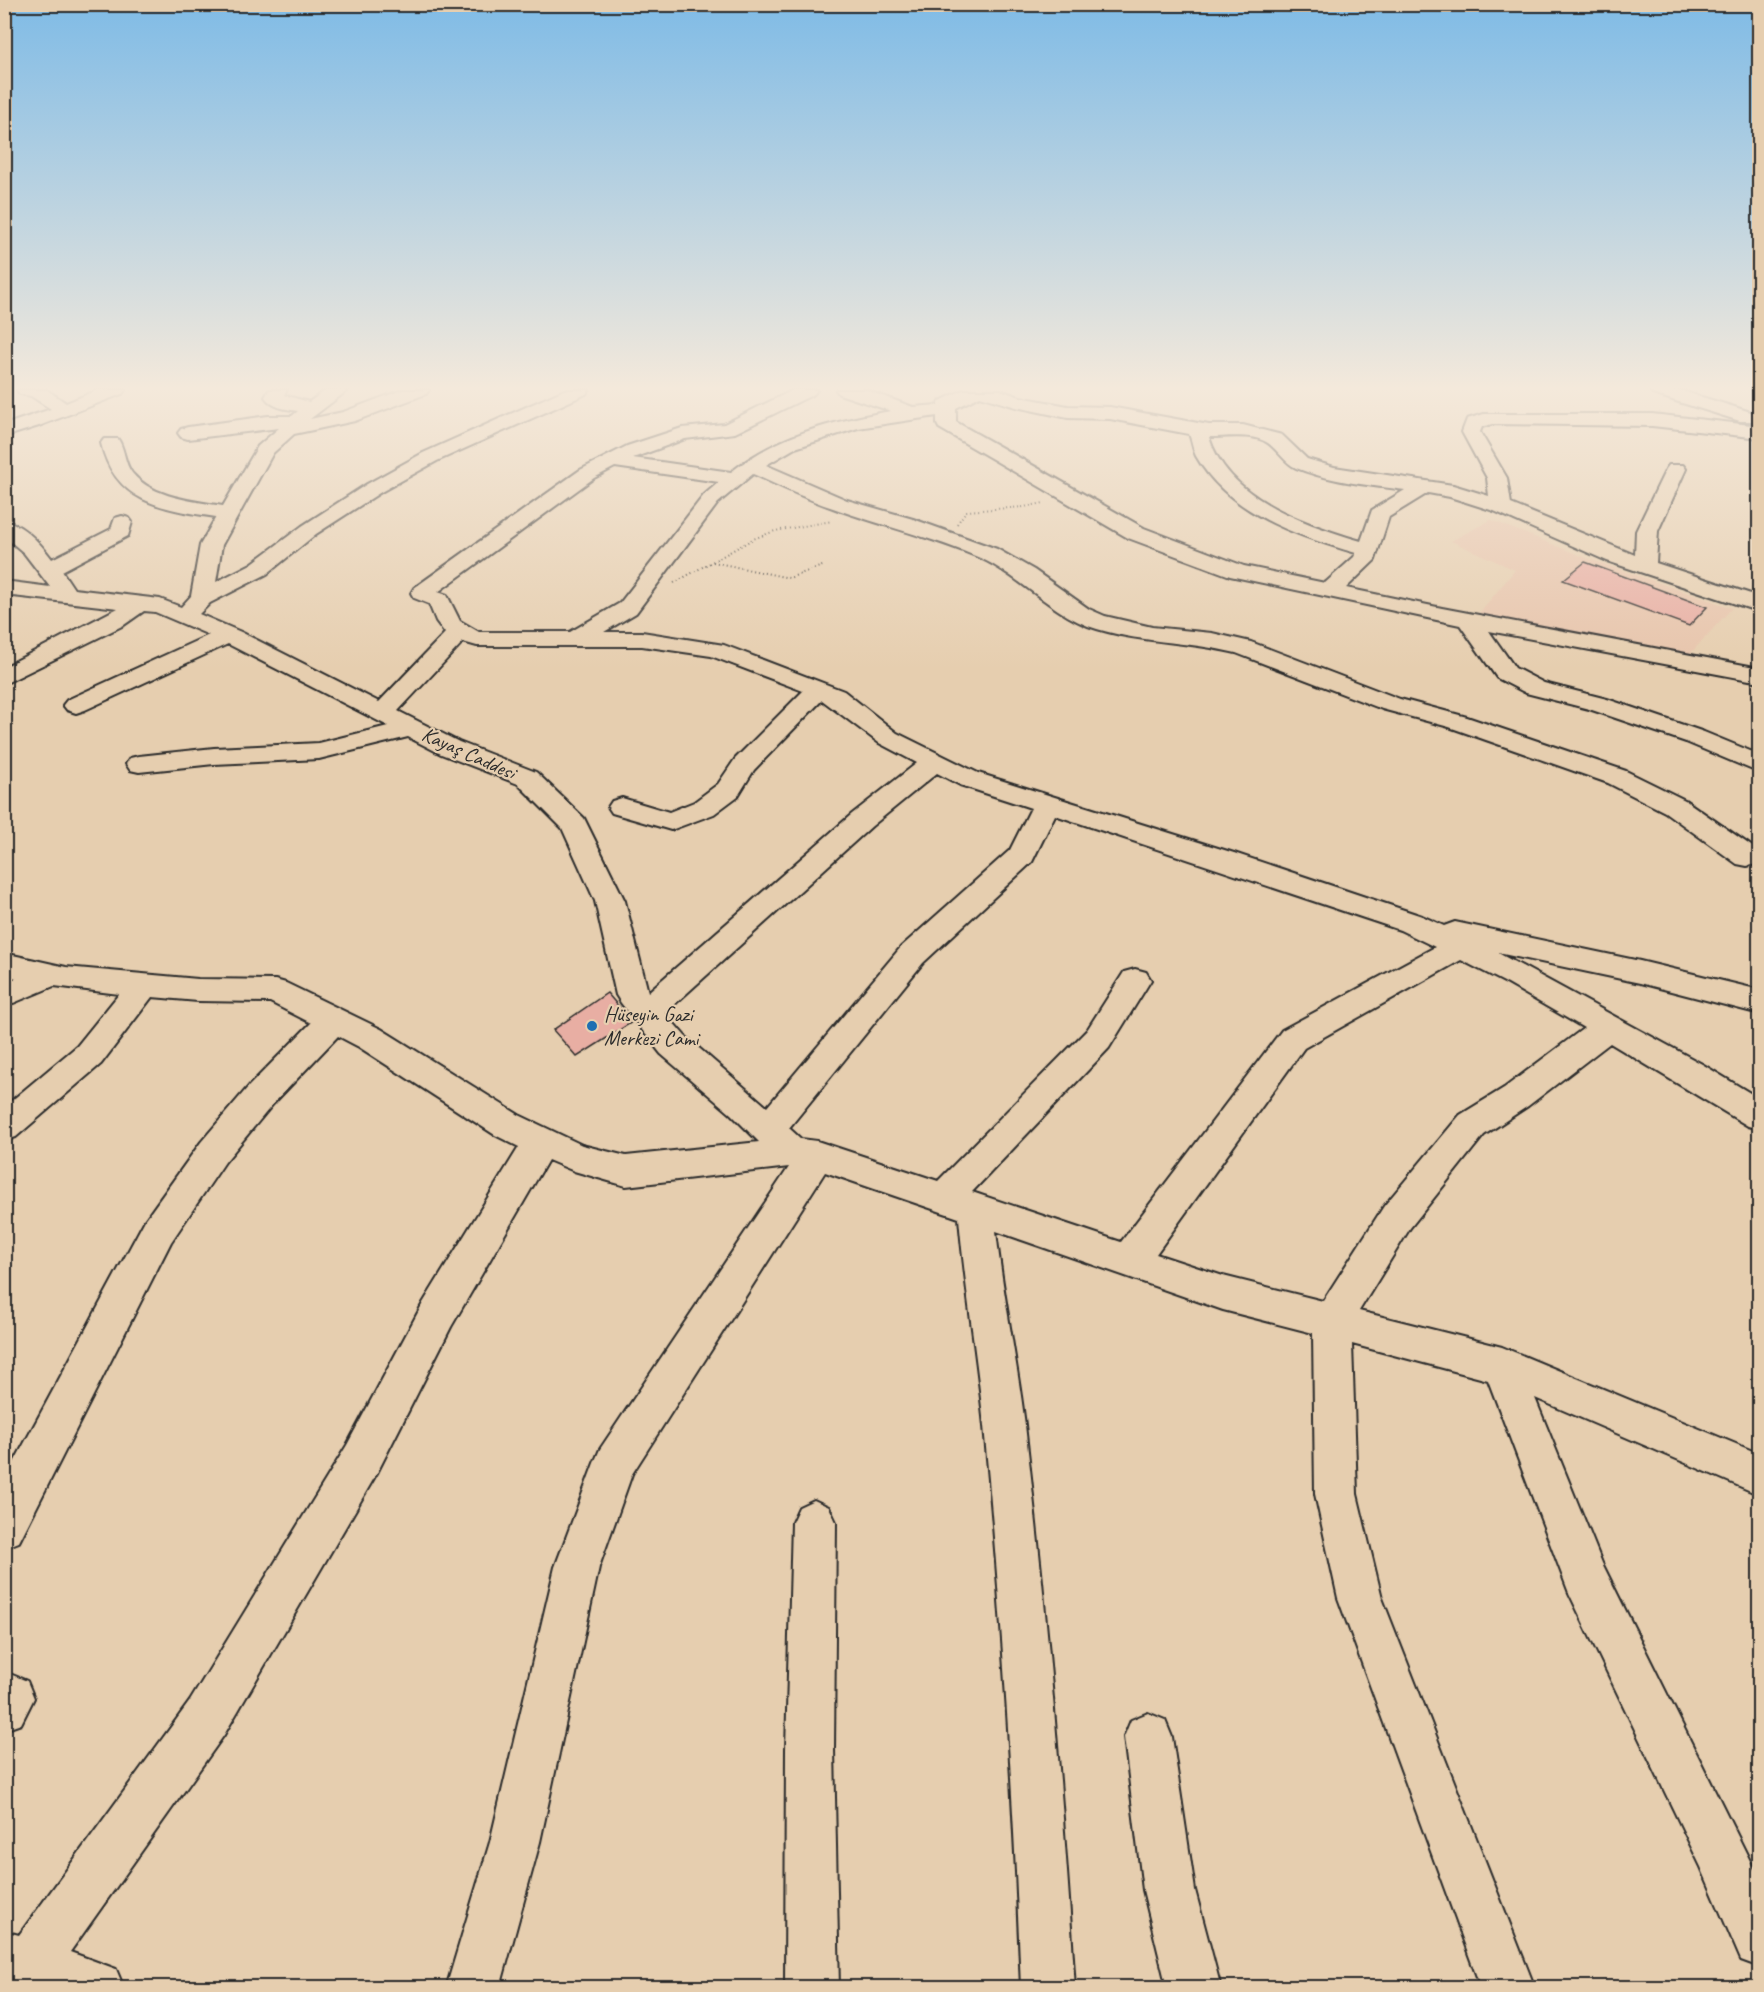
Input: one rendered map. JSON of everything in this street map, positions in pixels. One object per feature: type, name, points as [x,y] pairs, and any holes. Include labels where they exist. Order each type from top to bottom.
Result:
[{"type":"street","points":[[130,483],[146,494],[170,502],[229,513]]},
{"type":"street","points":[[193,607],[211,545],[246,483]]},
{"type":"street","points":[[193,607],[259,569],[309,530],[386,483]]},
{"type":"street","points":[[573,483],[422,593],[438,600],[443,614],[458,633],[477,639],[642,639],[716,650],[835,696],[888,738],[969,780],[1047,803],[1410,923],[1640,972],[1744,997],[1760,1003]]},
{"type":"street","points":[[575,639],[628,608],[711,499],[731,483]]},
{"type":"street","points":[[779,483],[954,539],[1006,562],[1081,614],[1097,621],[1152,634],[1212,640],[1243,647],[1391,704],[1458,722],[1617,777],[1675,806],[1747,856]]},
{"type":"street","points":[[1048,483],[1136,533],[1238,571],[1468,620],[1760,675]]},
{"type":"street","points":[[1229,483],[1251,503],[1287,521],[1330,539],[1368,550]]},
{"type":"street","points":[[1397,483],[1454,491],[1501,507],[1615,556],[1760,605]]},
{"type":"street","points":[[1498,483],[1501,507]]},
{"type":"street","points":[[1644,566],[1647,531],[1669,483]]},
{"type":"street","points":[[1329,591],[1364,560],[1379,514],[1424,487]]},
{"type":"street","points":[[49,569],[121,532],[122,522]]},
{"type":"street","points":[[4,526],[17,534],[49,569],[67,595]]},
{"type":"street","name":"Kayaş Caddesi","points":[[4,588],[160,606],[193,607],[228,635],[382,714],[450,747],[527,778],[574,824],[610,902],[632,996],[673,1045],[792,1146]]},
{"type":"street","points":[[4,677],[116,620],[141,603]]},
{"type":"street","points":[[1468,620],[1489,646],[1506,673],[1526,683],[1695,737],[1760,765]]},
{"type":"street","points":[[382,714],[458,633]]},
{"type":"street","points":[[76,705],[228,635]]},
{"type":"street","points":[[622,807],[671,821],[704,808],[728,790],[744,765],[819,689]]},
{"type":"street","points":[[139,764],[214,756],[319,751],[412,728]]},
{"type":"street","points":[[646,1012],[862,820],[935,762]]},
{"type":"street","points":[[473,1988],[515,1842],[577,1567],[615,1463],[792,1146],[912,955],[1022,855],[1047,803]]},
{"type":"street","points":[[1410,923],[1519,976],[1756,1115]]},
{"type":"street","points":[[1129,1261],[1293,1039],[1460,947]]},
{"type":"street","points":[[4,996],[20,963],[144,985],[198,990],[275,991],[370,1038],[507,1125],[574,1157],[626,1172],[792,1146],[1222,1293],[1502,1365],[1760,1475]]},
{"type":"street","points":[[960,1204],[1098,1039],[1135,980]]},
{"type":"street","points":[[4,1127],[89,1054],[144,985]]},
{"type":"street","points":[[4,1527],[158,1231],[213,1152],[261,1095],[334,1020]]},
{"type":"street","points":[[1508,1988],[1360,1598],[1336,1494],[1332,1321],[1397,1217],[1472,1125],[1515,1097],[1608,1027]]},
{"type":"street","points":[[97,1988],[15,1970],[207,1718],[362,1459],[437,1315],[541,1141]]},
{"type":"street","points":[[960,1204],[981,1272],[1004,1422],[1027,1654],[1048,1988]]},
{"type":"street","points":[[1502,1365],[1585,1577],[1719,1849],[1760,1941]]},
{"type":"street","points":[[812,1988],[810,1749],[814,1522]]},
{"type":"street","points":[[1148,1737],[1169,1890],[1194,1988]]},
{"type":"path","points":[[954,539],[957,524],[966,511],[980,508],[1028,508],[1069,495]]},
{"type":"path","points":[[628,608],[753,539],[775,531],[869,513]]},
{"type":"path","points":[[713,562],[789,578],[825,565]]},
{"type":"shaded area","points":[[1491,520],[1589,559],[1732,608],[1688,656],[1476,617],[1515,570],[1451,541]]},
{"type":"building","points":[[1585,562],[1707,607],[1689,626],[1563,580]]},
{"type":"building","name":"Hüseyin Gazi Merkezi Cami","points":[[607,993],[632,1022],[577,1057],[553,1030]]},
{"type":"place","name":"Hüseyin Gazi Merkezi Cami","points":[[592,1026]]}]
